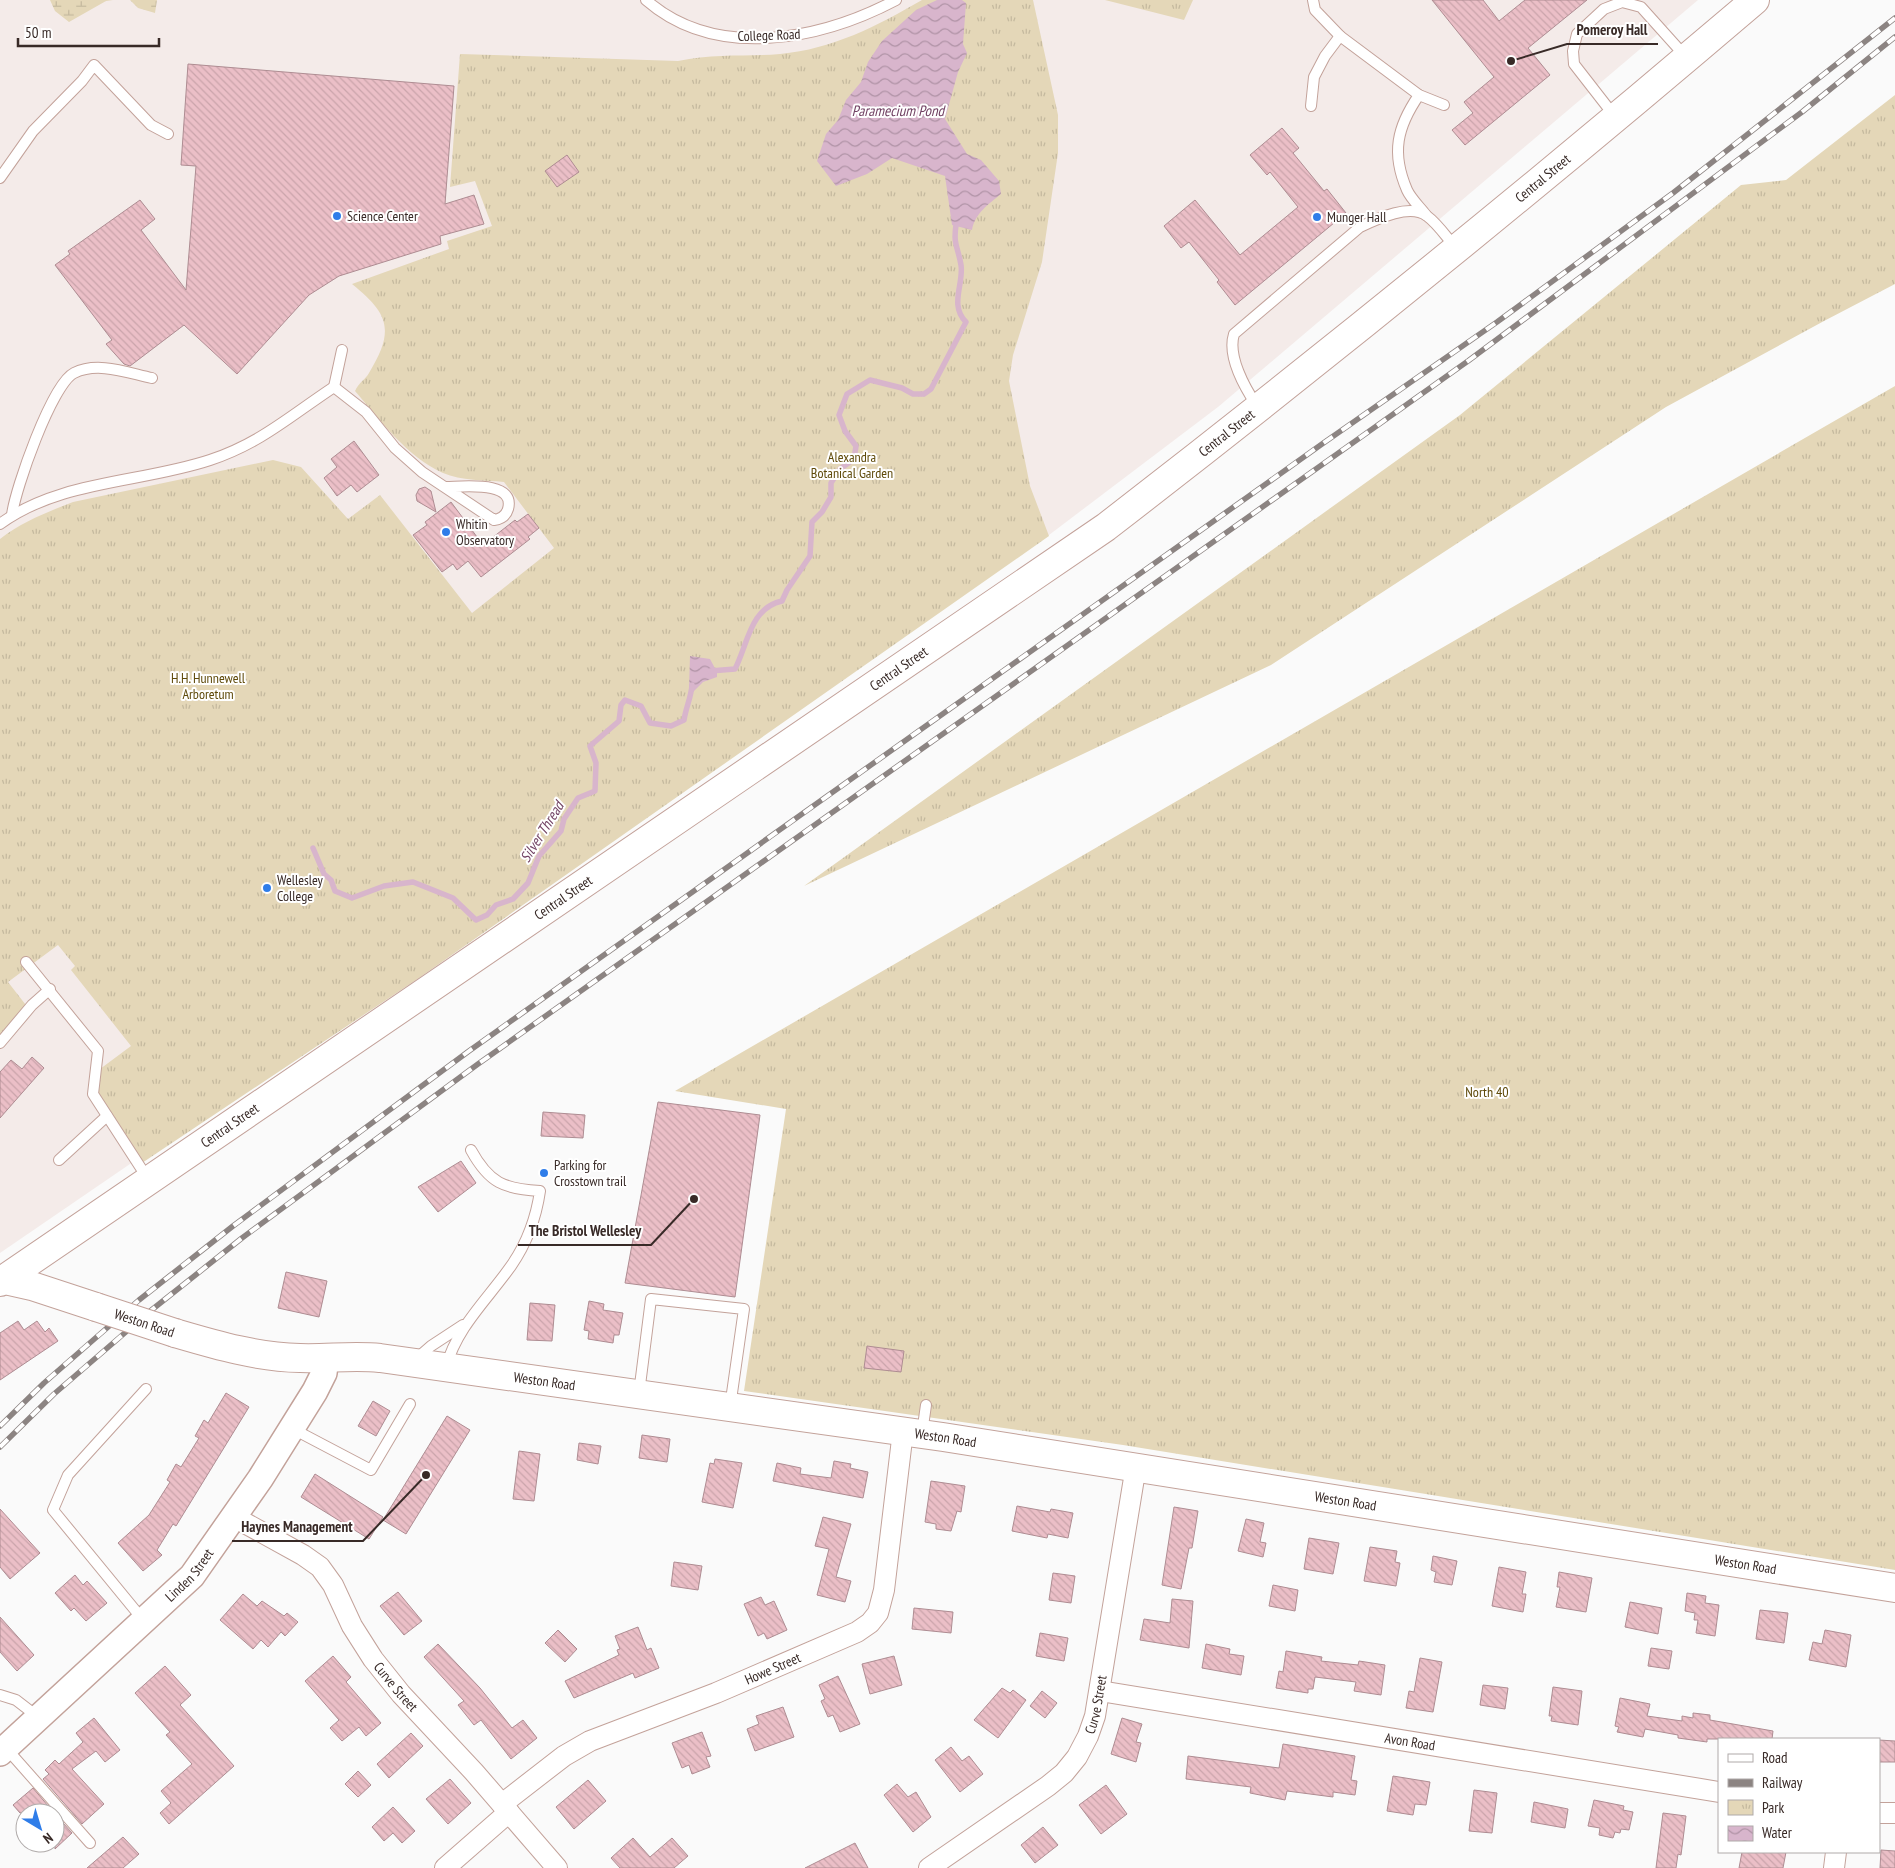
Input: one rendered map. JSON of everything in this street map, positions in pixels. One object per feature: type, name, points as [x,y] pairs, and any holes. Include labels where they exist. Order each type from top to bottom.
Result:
[{"type":"main road","name":"Central Street","points":[[2,1280],[150,1181],[1106,527],[1259,409],[1458,250],[1756,0]]},
{"type":"main road","name":"Weston Road","points":[[2,1280],[96,1307],[175,1333],[257,1354],[289,1358],[359,1356],[413,1362],[913,1432],[1895,1588]]},
{"type":"street","name":"Linden Street","points":[[3,1750],[192,1576],[234,1517],[292,1428],[322,1379],[326,1358]]},
{"type":"street","name":"Howe Street","points":[[445,1868],[505,1808],[564,1756],[590,1741],[716,1694],[843,1640],[870,1623],[881,1606],[913,1432]]},
{"type":"street","name":"Curve Street","points":[[937,1865],[1064,1773],[1077,1757],[1088,1736],[1100,1691],[1136,1466]]},
{"type":"street","name":"Curve Street","points":[[234,1517],[303,1555],[320,1567],[333,1585],[348,1618],[373,1659],[401,1694],[558,1868]]},
{"type":"street","name":"Avon Road","points":[[1100,1691],[1718,1792]]},
{"type":"street","points":[[1880,1812],[1895,1813]]},
{"type":"street","points":[[1834,1868],[1836,1853]]},
{"type":"lane","name":"College Road","points":[[646,0],[678,23],[699,31],[748,38],[800,35],[845,23],[896,0]]},
{"type":"lane","points":[[1313,0],[1315,10],[1340,36],[1419,94],[1444,105]]},
{"type":"lane","points":[[1616,119],[1574,64],[1573,50],[1578,34],[1604,9],[1622,2],[1641,6],[1687,58]]},
{"type":"lane","points":[[1311,106],[1314,77],[1325,56],[1340,36]]},
{"type":"lane","points":[[0,178],[33,131],[82,81],[94,65],[151,125],[168,134]]},
{"type":"lane","points":[[1419,94],[1399,131],[1397,154],[1408,191],[1426,215],[1458,250]]},
{"type":"lane","points":[[1259,409],[1242,380],[1232,347],[1234,334],[1360,227],[1391,214],[1407,211],[1426,215]]},
{"type":"lane","points":[[0,524],[12,515],[72,490],[208,461],[241,448],[277,429],[334,387],[342,350]]},
{"type":"lane","points":[[12,515],[14,500],[25,468],[56,391],[73,373],[95,366],[152,378]]},
{"type":"lane","points":[[334,387],[366,412],[395,448],[422,472],[494,520],[500,519],[507,513],[508,498],[502,491],[494,487],[446,487]]},
{"type":"lane","points":[[26,962],[50,989],[98,1051],[93,1094],[150,1181]]},
{"type":"lane","points":[[0,1044],[32,1005],[50,989]]},
{"type":"lane","points":[[59,1160],[107,1116]]},
{"type":"lane","points":[[446,1367],[454,1342],[519,1253],[532,1226],[540,1191],[518,1190],[501,1185],[483,1170],[471,1150]]},
{"type":"lane","points":[[639,1394],[651,1299],[744,1309],[730,1407]]},
{"type":"lane","points":[[413,1362],[431,1346],[468,1321]]},
{"type":"lane","points":[[145,1621],[53,1510],[68,1475],[146,1389]]},
{"type":"lane","points":[[292,1428],[371,1470],[410,1404]]},
{"type":"lane","points":[[913,1432],[926,1405]]},
{"type":"lane","points":[[0,1696],[16,1700],[39,1718]]},
{"type":"lane","points":[[3,1750],[90,1843]]},
{"type":"shaded area","name":"Wellesley College","points":[[0,0],[1698,0],[1218,407],[1049,535],[0,1253]]},
{"type":"green space","points":[[50,0],[113,0],[106,1],[69,22],[55,11]]},
{"type":"green space","points":[[130,0],[157,0],[155,13],[138,8]]},
{"type":"green space","points":[[922,0],[1033,0],[1058,115],[1058,153],[1042,262],[1013,355],[1009,381],[1030,486],[1049,536],[419,978],[139,1165],[93,1094],[96,1072],[131,1046],[71,970],[75,966],[58,945],[8,982],[29,1009],[0,1043],[0,539],[26,522],[73,502],[273,460],[301,467],[348,519],[380,495],[472,613],[554,548],[504,482],[457,478],[430,466],[395,437],[355,391],[377,358],[383,345],[385,334],[380,314],[374,305],[352,284],[449,249],[447,241],[492,226],[475,181],[450,187],[460,54],[678,61],[717,56],[780,54],[836,42],[888,19]]},
{"type":"green space","points":[[1105,0],[1193,0],[1184,20]]},
{"type":"green space","points":[[1895,95],[1895,284],[1666,407],[1271,665],[804,886],[1460,415],[1741,185],[1786,180]]},
{"type":"green space","name":"North 40","points":[[1895,386],[1895,1570],[1123,1445],[744,1391],[786,1109],[675,1091]]},
{"type":"water","name":"Paramecium Pond","points":[[937,0],[962,0],[966,3],[963,44],[967,53],[958,72],[945,119],[967,154],[981,160],[999,181],[1001,194],[979,214],[972,230],[952,225],[945,176],[892,158],[867,174],[836,186],[817,161],[826,134],[838,120],[846,100],[861,82],[868,62],[882,41],[916,10]]},
{"type":"water","points":[[690,656],[710,659],[717,672],[717,677],[703,682],[693,692],[689,689]]},
{"type":"building","points":[[1432,0],[1483,0],[1499,21],[1525,0],[1587,0],[1528,48],[1550,75],[1465,145],[1452,130],[1473,113],[1464,102],[1494,77]]},
{"type":"building","name":"Science Center","points":[[188,64],[454,86],[445,204],[474,195],[484,224],[440,236],[441,244],[339,276],[309,295],[237,374],[184,325],[130,366],[124,364],[106,344],[112,340],[55,265],[70,254],[68,251],[140,200],[155,219],[141,230],[186,290],[196,166],[181,165]]},
{"type":"building","name":"Munger Hall","points":[[1282,128],[1299,148],[1293,153],[1324,191],[1327,189],[1346,213],[1235,305],[1217,282],[1219,280],[1189,242],[1181,248],[1164,226],[1195,200],[1240,255],[1298,207],[1270,172],[1267,175],[1250,155]]},
{"type":"building","points":[[567,155],[579,172],[557,187],[545,171]]},
{"type":"building","points":[[354,441],[379,475],[357,492],[351,485],[337,496],[324,478],[337,467],[331,459]]},
{"type":"building","points":[[425,487],[431,491],[436,512],[417,501],[416,495],[419,489]]},
{"type":"building","name":"Whitin Observatory","points":[[451,502],[483,545],[515,520],[517,522],[528,514],[539,528],[528,537],[530,539],[481,577],[468,561],[457,570],[453,564],[442,572],[413,535],[427,525],[425,522]]},
{"type":"building","points":[[32,1057],[44,1068],[0,1118],[0,1072],[11,1060],[22,1069]]},
{"type":"building","points":[[658,1102],[760,1115],[735,1297],[625,1283]]},
{"type":"building","points":[[543,1112],[585,1115],[583,1138],[541,1136]]},
{"type":"building","points":[[461,1161],[476,1183],[438,1212],[418,1187]]},
{"type":"building","points":[[286,1272],[327,1281],[319,1317],[278,1308]]},
{"type":"building","points":[[589,1301],[604,1304],[603,1310],[623,1313],[619,1335],[614,1335],[613,1343],[588,1339],[589,1331],[584,1330]]},
{"type":"building","points":[[530,1303],[555,1305],[552,1341],[527,1340]]},
{"type":"building","points":[[18,1321],[24,1330],[37,1321],[45,1332],[49,1328],[58,1341],[0,1380],[0,1333]]},
{"type":"building","points":[[867,1346],[904,1351],[901,1372],[864,1368]]},
{"type":"building","points":[[226,1393],[249,1407],[176,1526],[173,1524],[157,1550],[162,1555],[143,1571],[118,1543],[149,1515],[170,1482],[167,1480],[176,1464],[181,1467],[199,1438],[195,1436],[204,1420],[208,1423]]},
{"type":"building","points":[[373,1401],[390,1411],[376,1436],[358,1426]]},
{"type":"building","points":[[447,1416],[470,1430],[406,1534],[383,1520]]},
{"type":"building","points":[[642,1435],[670,1439],[667,1462],[639,1458]]},
{"type":"building","points":[[579,1443],[601,1446],[598,1464],[577,1460]]},
{"type":"building","points":[[519,1451],[540,1454],[534,1501],[513,1499]]},
{"type":"building","points":[[715,1459],[742,1463],[733,1508],[702,1502],[710,1463],[714,1464]]},
{"type":"building","points":[[834,1461],[851,1464],[850,1468],[868,1472],[863,1498],[773,1481],[777,1463],[801,1468],[800,1474],[831,1478]]},
{"type":"building","points":[[315,1474],[383,1517],[369,1539],[301,1497]]},
{"type":"building","points":[[931,1481],[965,1486],[961,1512],[957,1511],[951,1531],[936,1529],[936,1524],[925,1522]]},
{"type":"building","points":[[1017,1506],[1050,1512],[1051,1509],[1073,1513],[1068,1538],[1048,1534],[1047,1538],[1012,1531]]},
{"type":"building","points":[[1174,1507],[1198,1511],[1192,1548],[1189,1548],[1181,1589],[1162,1585]]},
{"type":"building","points":[[0,1509],[40,1553],[10,1579],[0,1567]]},
{"type":"building","points":[[823,1517],[851,1524],[836,1577],[851,1581],[845,1602],[817,1595],[829,1549],[815,1546]]},
{"type":"building","points":[[1246,1519],[1264,1523],[1260,1542],[1266,1543],[1263,1557],[1238,1551]]},
{"type":"building","points":[[1309,1538],[1339,1543],[1333,1574],[1304,1569]]},
{"type":"building","points":[[1370,1547],[1397,1551],[1395,1562],[1400,1563],[1396,1586],[1364,1581]]},
{"type":"building","points":[[1433,1556],[1457,1561],[1452,1585],[1434,1582],[1436,1572],[1431,1570]]},
{"type":"building","points":[[674,1562],[702,1566],[698,1590],[671,1586]]},
{"type":"building","points":[[1499,1567],[1526,1572],[1522,1594],[1526,1594],[1523,1612],[1492,1606]]},
{"type":"building","points":[[1559,1572],[1592,1578],[1586,1612],[1556,1607],[1560,1587],[1557,1587]]},
{"type":"building","points":[[1053,1573],[1075,1576],[1071,1603],[1049,1600]]},
{"type":"building","points":[[75,1575],[83,1585],[87,1581],[107,1603],[86,1621],[74,1608],[71,1611],[55,1593]]},
{"type":"building","points":[[1273,1585],[1298,1590],[1295,1611],[1269,1606]]},
{"type":"building","points":[[398,1592],[422,1621],[404,1635],[380,1606]]},
{"type":"building","points":[[1687,1593],[1706,1596],[1705,1603],[1719,1605],[1715,1636],[1696,1633],[1698,1620],[1694,1620],[1695,1613],[1685,1611]]},
{"type":"building","points":[[243,1594],[257,1606],[262,1601],[284,1616],[287,1613],[298,1622],[285,1636],[281,1632],[268,1647],[261,1640],[253,1649],[220,1620]]},
{"type":"building","points":[[761,1597],[765,1605],[774,1601],[787,1630],[767,1639],[764,1633],[758,1636],[744,1604]]},
{"type":"building","points":[[1172,1599],[1193,1601],[1189,1648],[1140,1640],[1144,1619],[1170,1623]]},
{"type":"building","points":[[1630,1602],[1662,1608],[1658,1634],[1625,1627]]},
{"type":"building","points":[[914,1608],[953,1612],[951,1633],[912,1629]]},
{"type":"building","points":[[1760,1610],[1788,1613],[1784,1643],[1756,1639]]},
{"type":"building","points":[[0,1617],[34,1655],[17,1671],[0,1652]]},
{"type":"building","points":[[638,1627],[647,1650],[651,1648],[659,1668],[635,1678],[633,1673],[574,1698],[565,1681],[619,1655],[617,1650],[620,1649],[615,1636]]},
{"type":"building","points":[[558,1630],[577,1649],[565,1662],[545,1643]]},
{"type":"building","points":[[1825,1630],[1851,1635],[1846,1667],[1809,1660],[1813,1642],[1822,1644]]},
{"type":"building","points":[[1040,1633],[1068,1638],[1064,1661],[1036,1656]]},
{"type":"building","points":[[438,1644],[480,1688],[512,1728],[523,1720],[537,1738],[511,1759],[481,1720],[474,1725],[458,1705],[464,1701],[424,1657]]},
{"type":"building","points":[[1206,1644],[1230,1649],[1229,1654],[1244,1656],[1241,1675],[1202,1668]]},
{"type":"building","points":[[1651,1648],[1672,1651],[1669,1669],[1648,1666]]},
{"type":"building","points":[[1286,1651],[1322,1657],[1321,1661],[1358,1665],[1359,1661],[1385,1665],[1381,1695],[1354,1691],[1356,1682],[1315,1677],[1313,1689],[1308,1689],[1308,1693],[1276,1688],[1279,1671],[1283,1672]]},
{"type":"building","points":[[333,1656],[351,1677],[346,1682],[381,1723],[366,1736],[359,1727],[342,1741],[330,1728],[339,1720],[305,1681]]},
{"type":"building","points":[[894,1656],[902,1685],[870,1694],[862,1664]]},
{"type":"building","points":[[1420,1658],[1442,1662],[1433,1712],[1406,1708],[1409,1691],[1414,1692]]},
{"type":"building","points":[[165,1666],[191,1695],[180,1705],[234,1766],[169,1824],[160,1813],[171,1803],[161,1791],[192,1764],[166,1735],[170,1732],[135,1693]]},
{"type":"building","points":[[838,1676],[860,1724],[840,1732],[833,1715],[828,1717],[821,1701],[825,1699],[819,1685]]},
{"type":"building","points":[[1483,1685],[1508,1688],[1505,1709],[1480,1705]]},
{"type":"building","points":[[1553,1687],[1582,1691],[1578,1725],[1551,1721],[1552,1716],[1549,1716]]},
{"type":"building","points":[[1002,1688],[1010,1693],[1013,1690],[1026,1700],[998,1738],[974,1720]]},
{"type":"building","points":[[1042,1691],[1057,1703],[1045,1718],[1030,1706]]},
{"type":"building","points":[[1620,1698],[1650,1704],[1647,1716],[1682,1721],[1682,1716],[1693,1718],[1693,1713],[1710,1715],[1710,1720],[1773,1731],[1772,1738],[1718,1738],[1707,1739],[1707,1742],[1678,1738],[1678,1735],[1645,1729],[1643,1737],[1617,1732],[1619,1727],[1615,1726]]},
{"type":"building","points":[[783,1707],[794,1737],[755,1751],[747,1729],[759,1724],[756,1716]]},
{"type":"building","points":[[94,1718],[120,1750],[105,1762],[96,1751],[72,1769],[104,1804],[82,1824],[43,1779],[49,1774],[45,1770],[55,1760],[59,1764],[83,1742],[76,1733]]},
{"type":"building","points":[[1122,1718],[1142,1724],[1136,1742],[1141,1743],[1136,1762],[1111,1754]]},
{"type":"building","points":[[702,1732],[711,1756],[706,1757],[710,1767],[692,1774],[689,1765],[682,1768],[672,1743]]},
{"type":"building","points":[[411,1733],[423,1746],[389,1778],[377,1764]]},
{"type":"building","points":[[1880,1740],[1895,1741],[1895,1762],[1880,1762]]},
{"type":"building","points":[[1283,1744],[1355,1756],[1351,1780],[1357,1781],[1355,1795],[1333,1792],[1333,1797],[1287,1791],[1285,1800],[1250,1793],[1251,1787],[1186,1779],[1188,1756],[1279,1768]]},
{"type":"building","points":[[951,1747],[962,1761],[969,1756],[983,1774],[960,1792],[935,1760]]},
{"type":"building","points":[[358,1771],[371,1785],[358,1797],[345,1784]]},
{"type":"building","points":[[1393,1776],[1430,1782],[1426,1805],[1415,1804],[1413,1815],[1387,1811]]},
{"type":"building","points":[[450,1779],[471,1803],[448,1824],[426,1799]]},
{"type":"building","points":[[588,1780],[606,1801],[574,1829],[556,1807]]},
{"type":"building","points":[[897,1784],[908,1797],[916,1792],[931,1817],[913,1832],[884,1795]]},
{"type":"building","points":[[1106,1785],[1127,1814],[1101,1834],[1079,1805]]},
{"type":"building","points":[[33,1788],[46,1803],[15,1803]]},
{"type":"building","points":[[1474,1790],[1497,1793],[1492,1833],[1469,1831]]},
{"type":"building","points":[[1594,1800],[1624,1806],[1623,1810],[1633,1812],[1629,1830],[1621,1829],[1620,1833],[1615,1832],[1613,1838],[1599,1835],[1600,1828],[1588,1826]]},
{"type":"building","points":[[1534,1802],[1568,1809],[1565,1828],[1531,1822]]},
{"type":"building","points":[[393,1807],[415,1831],[402,1843],[393,1833],[384,1841],[372,1827]]},
{"type":"building","points":[[1663,1813],[1686,1816],[1681,1855],[1678,1854],[1676,1868],[1656,1868]]},
{"type":"building","points":[[65,1825],[72,1833],[65,1840]]},
{"type":"building","points":[[1043,1827],[1058,1845],[1035,1863],[1021,1845]]},
{"type":"building","points":[[123,1837],[139,1854],[123,1868],[87,1868]]},
{"type":"building","points":[[633,1838],[650,1857],[672,1838],[688,1856],[674,1868],[620,1868],[611,1858]]},
{"type":"building","points":[[855,1843],[868,1868],[805,1868]]},
{"type":"building","points":[[1881,1850],[1895,1851],[1895,1868],[1880,1868]]},
{"type":"building","points":[[1742,1853],[1786,1853],[1783,1868],[1739,1868]]},
{"type":"waterway","name":"Silver Thread","points":[[710,671],[735,669],[756,619],[771,605],[782,601],[787,590],[810,556],[812,522],[822,512],[831,497],[831,483],[840,469],[854,459],[856,446],[845,431],[839,415],[847,394],[870,380],[902,388],[913,394],[924,394],[931,389],[966,322],[958,309],[961,265],[955,242],[956,225]]},
{"type":"waterway","name":"Silver Thread","points":[[313,848],[324,874],[331,880],[335,891],[352,898],[384,886],[413,882],[453,898],[476,920],[487,915],[496,905],[513,899],[528,883],[539,856],[561,831],[564,819],[578,798],[595,791],[596,763],[590,746],[619,721],[621,705],[625,700],[641,706],[650,723],[671,726],[684,720],[692,685]]},
{"type":"railway","points":[[0,1426],[44,1383],[139,1300],[233,1226],[469,1051],[1322,444],[1497,322],[1673,193],[1895,18]]},
{"type":"railway","points":[[0,1447],[54,1394],[149,1312],[242,1238],[478,1064],[1468,361],[1802,112],[1895,37]]},
{"type":"place","name":"Pomeroy Hall","points":[[1511,61]]},
{"type":"place","name":"Science Center","points":[[337,216]]},
{"type":"place","name":"Munger Hall","points":[[1317,217]]},
{"type":"place","name":"Whitin Observatory","points":[[446,532]]},
{"type":"place","name":"Wellesley College","points":[[267,888]]},
{"type":"place","name":"Parking for Crosstown trail","points":[[544,1173]]},
{"type":"place","name":"The Bristol Wellesley","points":[[694,1199]]},
{"type":"place","name":"Haynes Management","points":[[426,1475]]},
{"type":"park label","name":"Alexandra Botanical Garden","points":[[852,466]]},
{"type":"park label","name":"H.H. Hunnewell Arboretum","points":[[208,686]]}]
